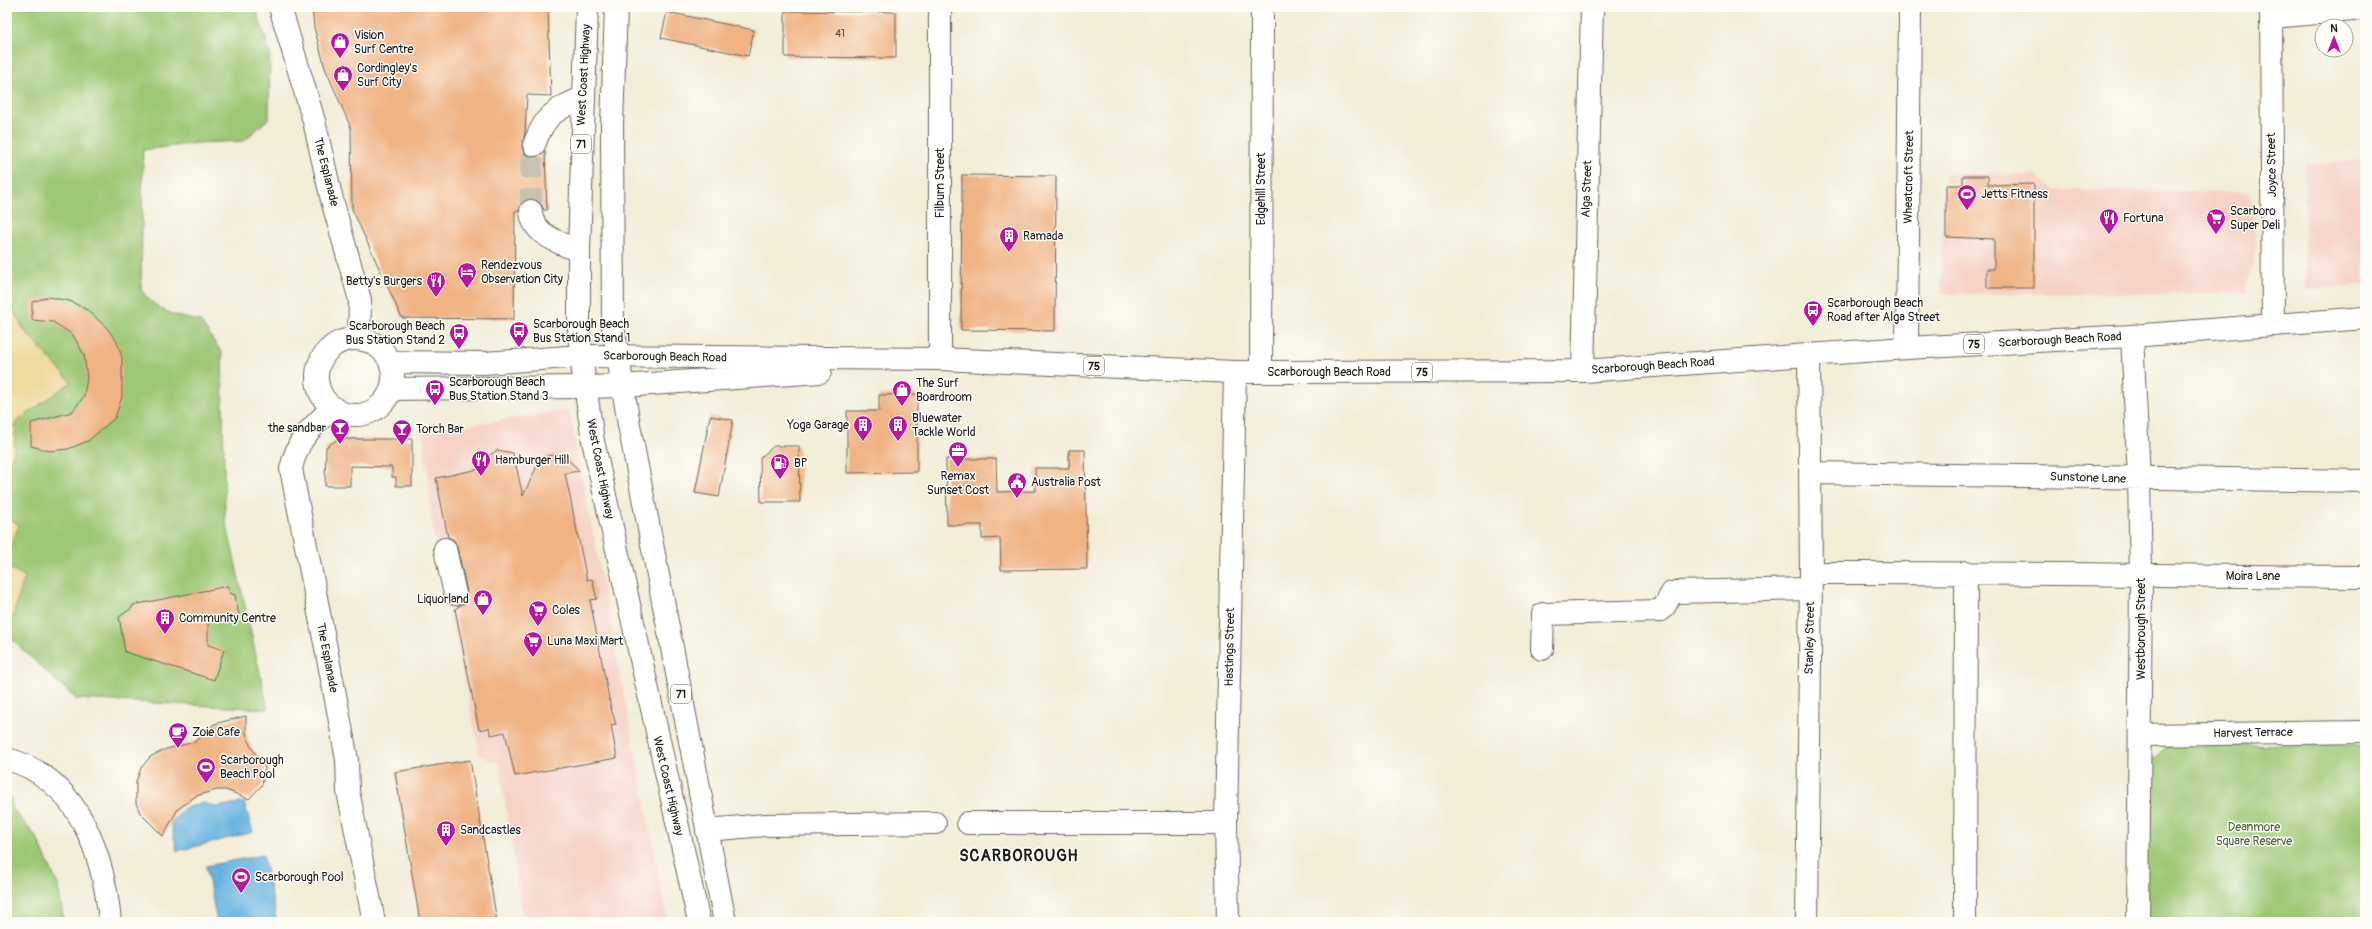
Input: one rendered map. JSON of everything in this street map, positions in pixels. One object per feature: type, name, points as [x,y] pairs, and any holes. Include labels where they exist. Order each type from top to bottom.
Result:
[{"type":"main road","name":"The Esplanade","points":[[280,7],[314,121],[332,200],[356,286],[361,314],[359,340]]},
{"type":"main road","name":"West Coast Highway","points":[[587,7],[579,251],[579,330],[581,356],[593,441],[699,922]]},
{"type":"main road","name":"71","points":[[616,7],[612,125],[612,317],[622,386],[725,922]]},
{"type":"main road","name":"Filburn Street","points":[[940,7],[940,359]]},
{"type":"main road","name":"Edgehill Street","points":[[1261,372],[1262,7]]},
{"type":"main road","name":"Alga Street","points":[[1583,371],[1592,7]]},
{"type":"main road","name":"Wheatcroft Street","points":[[1907,348],[1910,7]]},
{"type":"main road","points":[[2271,12],[2365,9]]},
{"type":"main road","name":"Joyce Street","points":[[2271,12],[2273,323]]},
{"type":"main road","points":[[534,145],[544,120],[560,108],[584,97]]},
{"type":"main road","points":[[531,211],[531,217],[538,229],[552,240],[579,251]]},
{"type":"main road","name":"Scarborough Beach Road","points":[[390,362],[485,363],[581,356],[618,356],[940,359],[1235,372],[1583,371],[1809,354],[2132,336],[2273,323],[2365,318]]},
{"type":"main road","name":"Westborough Street","points":[[2132,336],[2139,479],[2141,576],[2141,735],[2138,922]]},
{"type":"main road","points":[[359,340],[377,347],[390,362],[393,376],[391,389],[382,404],[367,413],[349,414],[333,407],[325,400],[320,390],[318,369],[322,359],[337,344],[359,340]]},
{"type":"main road","name":"Stanley Street","points":[[1807,922],[1811,581],[1809,354]]},
{"type":"main road","name":"Scarborough Beach Road","points":[[391,389],[622,386],[832,371],[940,359]]},
{"type":"main road","name":"Hastings Street","points":[[1228,922],[1226,823],[1235,372]]},
{"type":"main road","name":"The Esplanade","points":[[333,407],[304,436],[295,450],[291,469],[347,760],[348,791],[374,922]]},
{"type":"main road","name":"Sunstone Lane","points":[[1811,473],[2139,479],[2365,481]]},
{"type":"main road","points":[[445,549],[455,594]]},
{"type":"main road","points":[[1965,922],[1966,572]]},
{"type":"main road","name":"Moira Lane","points":[[1542,648],[1543,614],[1659,611],[1664,607],[1672,593],[1676,592],[1811,581],[1966,572],[2141,576],[2365,577]]},
{"type":"main road","name":"Harvest Terrace","points":[[2141,735],[2365,732]]},
{"type":"main road","points":[[7,759],[30,767],[64,794],[77,812],[95,845],[108,891],[110,922]]},
{"type":"main road","points":[[968,823],[1226,823]]},
{"type":"main road","points":[[707,830],[765,825],[935,824]]},
{"type":"shaded area","points":[[2365,160],[2365,285],[2304,290],[2305,165]]},
{"type":"shaded area","points":[[1944,173],[2036,175],[2053,190],[2249,192],[2253,205],[2256,249],[2246,293],[1941,294]]},
{"type":"shaded area","points":[[569,410],[668,922],[524,922],[499,764],[480,756],[433,529],[423,432]]},
{"type":"green space","points":[[7,7],[255,7],[270,52],[269,118],[244,141],[198,143],[143,150],[141,290],[154,303],[167,312],[200,321],[222,353],[225,517],[268,709],[76,699],[7,635],[7,629],[12,619],[25,576],[7,567],[7,555],[18,525],[7,517],[7,473],[14,451],[16,422],[71,382],[24,330],[13,308],[7,309]]},
{"type":"green space","name":"Deanmore Square Reserve","points":[[2365,745],[2365,922],[2144,922],[2147,765],[2167,746]]},
{"type":"green space","points":[[7,785],[13,809],[37,838],[58,885],[64,922],[7,922]]},
{"type":"sand","points":[[12,308],[24,330],[71,382],[16,422],[14,451],[7,473],[7,309]]},
{"type":"sand","points":[[7,517],[19,525],[7,555]]},
{"type":"sand","points":[[7,567],[25,576],[12,619],[7,629]]},
{"type":"water","points":[[244,802],[253,832],[177,851],[171,823],[184,808],[204,803],[216,807]]},
{"type":"water","name":"Scarborough Pool","points":[[263,855],[277,922],[217,922],[206,866]]},
{"type":"building","points":[[312,7],[496,7],[548,11],[551,96],[527,95],[525,133],[522,146],[524,153],[530,157],[536,157],[545,151],[547,210],[544,210],[541,203],[535,199],[529,199],[523,202],[519,211],[515,211],[514,319],[402,318],[352,209],[351,128],[325,68],[314,27]]},
{"type":"building","points":[[785,11],[896,12],[896,58],[785,57]]},
{"type":"building","points":[[667,12],[754,30],[748,56],[661,38]]},
{"type":"building","name":"Ramada","points":[[962,175],[1056,176],[1055,331],[961,330]]},
{"type":"building","points":[[1963,176],[1988,176],[1988,185],[2034,184],[2034,288],[1987,288],[1987,269],[1994,269],[1994,239],[1946,237],[1946,185],[1963,185]]},
{"type":"building","points":[[48,297],[70,301],[89,311],[107,328],[117,342],[122,357],[122,397],[115,418],[88,441],[68,449],[50,451],[31,446],[31,423],[72,412],[84,396],[87,378],[84,355],[73,335],[53,322],[32,320],[32,302]]},
{"type":"building","points":[[917,394],[917,472],[847,473],[847,411],[879,411],[879,395]]},
{"type":"building","points":[[710,416],[733,420],[719,497],[695,493]]},
{"type":"building","points":[[338,439],[412,439],[412,486],[396,486],[396,477],[392,477],[392,467],[350,466],[350,486],[325,486],[326,447]]},
{"type":"building","name":"BP","points":[[774,446],[799,446],[800,502],[761,502],[760,458]]},
{"type":"building","name":"Luna Maxi Mart","points":[[497,450],[513,453],[523,496],[539,462],[546,456],[555,455],[565,457],[580,471],[565,473],[587,580],[592,579],[597,599],[590,600],[611,709],[616,724],[611,725],[617,758],[515,776],[505,732],[491,735],[489,728],[479,730],[455,609],[464,603],[467,591],[457,546],[454,540],[448,537],[436,478],[484,468],[483,460]]},
{"type":"building","points":[[1069,450],[1085,450],[1087,569],[1001,570],[1000,538],[982,539],[982,525],[947,525],[946,459],[996,459],[997,492],[1036,491],[1035,468],[1069,468]]},
{"type":"building","name":"Community Centre","points":[[228,586],[230,593],[235,595],[239,616],[208,623],[208,645],[224,650],[214,680],[125,652],[119,617],[132,608],[133,605]]},
{"type":"building","points":[[246,716],[246,733],[250,745],[265,768],[262,785],[249,799],[226,790],[216,790],[196,796],[178,809],[163,836],[140,813],[136,803],[136,782],[141,768],[150,757],[166,749],[195,742],[214,724]]},
{"type":"building","name":"Sandcastles","points":[[470,760],[497,922],[420,922],[395,772]]},
{"type":"tunnel","points":[[531,211],[531,167],[534,145]]},
{"type":"place","name":"Vision Surf Centre","points":[[340,59]]},
{"type":"place","name":"Cordingley's Surf City","points":[[343,92]]},
{"type":"place","name":"Jetts Fitness","points":[[1967,211]]},
{"type":"place","name":"Fortuna","points":[[2109,235]]},
{"type":"place","name":"Scarboro Super Deli","points":[[2216,235]]},
{"type":"place","name":"Ramada","points":[[1009,253]]},
{"type":"place","name":"Rendezvous Observation City","points":[[467,289]]},
{"type":"place","name":"Betty's Burgers","points":[[436,298]]},
{"type":"place","name":"Scarborough Beach Road after Alga Street","points":[[1813,327]]},
{"type":"place","name":"Scarborough Beach Bus Station Stand 1","points":[[519,348]]},
{"type":"place","name":"Scarborough Beach Bus Station Stand 2","points":[[459,350]]},
{"type":"place","name":"Scarborough Beach Bus Station Stand 3","points":[[435,406]]},
{"type":"place","name":"The Surf Boardroom","points":[[902,407]]},
{"type":"place","name":"Yoga Garage","points":[[863,442]]},
{"type":"place","name":"Bluewater Tackle World","points":[[898,442]]},
{"type":"place","name":"the sandbar","points":[[340,445]]},
{"type":"place","name":"Torch Bar","points":[[402,446]]},
{"type":"place","name":"Remax Sunset Cost","points":[[958,468]]},
{"type":"place","name":"Hamburger Hill","points":[[481,477]]},
{"type":"place","name":"BP","points":[[780,480]]},
{"type":"place","name":"Australia Post","points":[[1017,499]]},
{"type":"place","name":"Liquorland","points":[[483,616]]},
{"type":"place","name":"Coles","points":[[538,627]]},
{"type":"place","name":"Community Centre","points":[[165,635]]},
{"type":"place","name":"Luna Maxi Mart","points":[[533,658]]},
{"type":"place","name":"Zoie Cafe","points":[[178,749]]},
{"type":"place","name":"Scarborough Beach Pool","points":[[206,784]]},
{"type":"place","name":"Sandcastles","points":[[446,847]]},
{"type":"place","name":"Scarborough Pool","points":[[241,894]]},
{"type":"district","name":"SCARBOROUGH","points":[[1019,856]]}]
